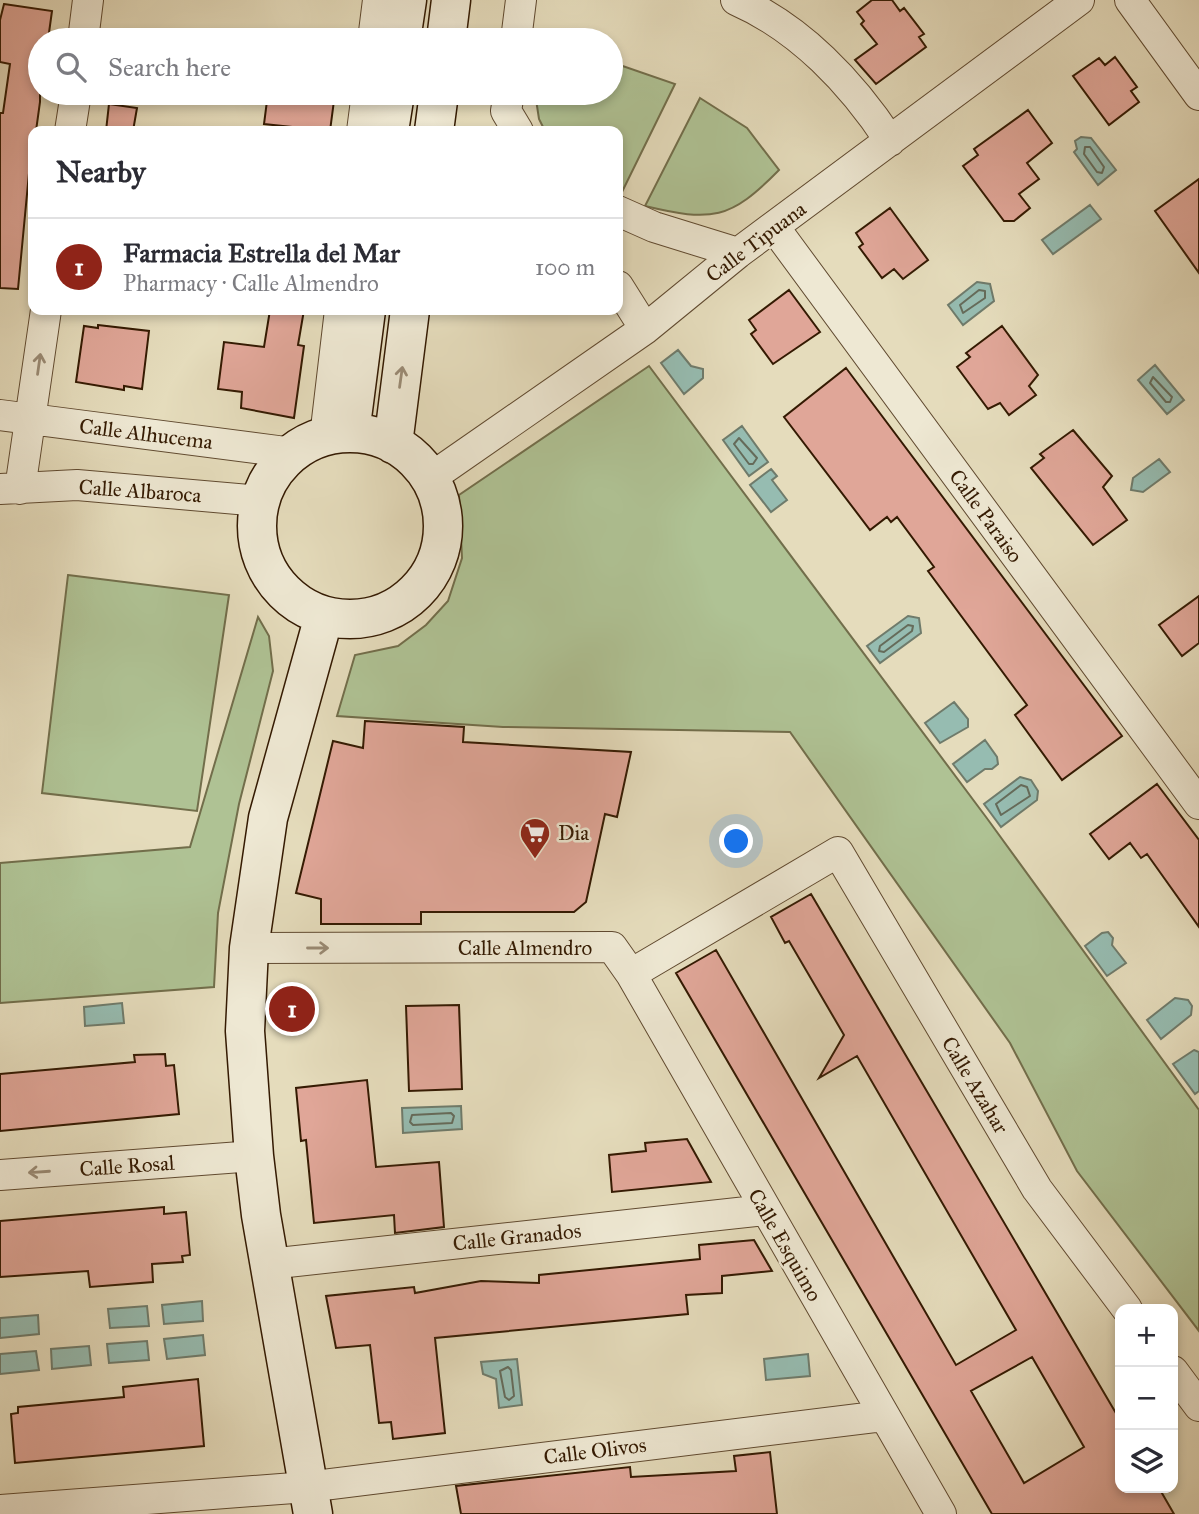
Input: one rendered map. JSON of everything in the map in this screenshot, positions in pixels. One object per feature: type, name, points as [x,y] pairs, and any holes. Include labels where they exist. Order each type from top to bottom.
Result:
[{"type":"main road","points":[[403,28],[407,0]]},
{"type":"main road","points":[[448,28],[451,0]]},
{"type":"main road","points":[[390,126],[392,105]]},
{"type":"main road","points":[[435,126],[437,105]]},
{"type":"main road","points":[[322,441],[364,315]]},
{"type":"main road","points":[[393,444],[409,315]]},
{"type":"main road","points":[[372,436],[393,444],[418,463],[435,488],[442,517],[440,547],[429,576],[409,598],[383,614],[354,620],[324,616],[298,604],[276,584],[262,558],[257,530],[261,501],[273,474],[322,441],[372,436]]},
{"type":"main road","points":[[310,1500],[269,1264],[254,1156],[245,1031],[249,948],[268,818],[324,616]]},
{"type":"street","points":[[84,28],[88,0]]},
{"type":"street","points":[[374,28],[378,0]]},
{"type":"street","points":[[518,28],[521,0]]},
{"type":"street","points":[[736,0],[752,7],[814,51],[862,98],[890,141]]},
{"type":"street","name":"Calle Tipuana","points":[[429,479],[645,329],[738,253],[1079,0]]},
{"type":"street","points":[[1130,0],[1199,94]]},
{"type":"street","points":[[72,126],[74,105]]},
{"type":"street","points":[[363,126],[365,105]]},
{"type":"street","points":[[507,105],[506,111],[516,126]]},
{"type":"street","points":[[623,213],[738,253]]},
{"type":"street","name":"Calle Paraiso","points":[[774,227],[1199,804]]},
{"type":"street","points":[[623,294],[645,329]]},
{"type":"street","points":[[10,489],[31,419],[45,315]]},
{"type":"street","points":[[322,441],[339,315]]},
{"type":"street","name":"Calle Alhucema","points":[[0,415],[322,441]]},
{"type":"street","name":"Calle Albaroca","points":[[10,489],[77,485],[261,501]]},
{"type":"street","name":"Calle Azahar","points":[[631,974],[838,852],[1037,1189],[1123,1304]]},
{"type":"street","name":"Calle Almendro","points":[[249,948],[612,947],[631,974]]},
{"type":"street","name":"Calle Esquimo","points":[[631,974],[941,1514]]},
{"type":"street","name":"Calle Rosal","points":[[0,1175],[254,1156]]},
{"type":"street","name":"Calle Granados","points":[[269,1264],[765,1210]]},
{"type":"street","points":[[1178,1378],[1199,1406]]},
{"type":"street","name":"Calle Olivos","points":[[0,1510],[310,1500],[883,1416]]},
{"type":"green space","points":[[623,66],[675,84],[623,190],[623,126],[542,126],[537,105],[623,105]]},
{"type":"green space","points":[[700,98],[747,128],[779,170],[747,199],[719,213],[687,214],[645,206]]},
{"type":"green space","points":[[649,366],[986,817],[1199,1110],[1199,1331],[1077,1171],[1010,1043],[790,732],[503,727],[337,716],[355,655],[398,646],[426,625],[448,601],[462,558],[459,495]]},
{"type":"green space","points":[[68,575],[229,595],[197,811],[42,793]]},
{"type":"green space","points":[[258,617],[269,636],[273,671],[239,804],[218,913],[214,987],[0,1003],[0,863],[190,847]]},
{"type":"water","points":[[1081,137],[1091,138],[1116,170],[1098,185],[1074,152],[1077,149],[1075,141]]},
{"type":"water","points":[[1090,205],[1101,219],[1053,254],[1042,240]]},
{"type":"water","points":[[977,282],[990,284],[994,301],[963,325],[948,305]]},
{"type":"water","points":[[678,350],[691,366],[703,369],[703,378],[684,394],[661,363]]},
{"type":"water","points":[[1155,365],[1184,400],[1167,414],[1138,380]]},
{"type":"water","points":[[742,426],[768,462],[749,476],[723,440]]},
{"type":"water","points":[[1159,459],[1170,472],[1143,492],[1131,490],[1133,478]]},
{"type":"water","points":[[771,469],[777,476],[772,480],[787,500],[771,512],[750,485]]},
{"type":"water","points":[[908,616],[919,618],[921,633],[880,663],[867,646]]},
{"type":"water","points":[[954,702],[968,719],[968,727],[940,743],[925,723]]},
{"type":"water","points":[[985,740],[997,757],[998,764],[992,769],[985,769],[967,782],[953,764]]},
{"type":"water","points":[[1020,777],[1031,780],[1038,791],[1037,800],[1001,827],[984,804]]},
{"type":"water","points":[[1108,932],[1113,938],[1112,945],[1126,963],[1107,976],[1085,946],[1102,933]]},
{"type":"water","points":[[1175,998],[1188,1000],[1192,1006],[1191,1015],[1161,1039],[1147,1020]]},
{"type":"water","points":[[122,1003],[124,1023],[85,1026],[84,1007]]},
{"type":"water","points":[[1194,1050],[1199,1052],[1199,1091],[1195,1094],[1173,1064]]},
{"type":"water","points":[[461,1106],[462,1129],[403,1133],[402,1108]]},
{"type":"water","points":[[202,1301],[203,1321],[164,1324],[162,1305]]},
{"type":"water","points":[[147,1306],[149,1326],[110,1328],[108,1309]]},
{"type":"water","points":[[38,1315],[39,1334],[0,1338],[0,1318]]},
{"type":"water","points":[[203,1335],[205,1355],[167,1359],[164,1339]]},
{"type":"water","points":[[147,1341],[149,1360],[109,1363],[107,1344]]},
{"type":"water","points":[[89,1346],[91,1365],[52,1369],[51,1349]]},
{"type":"water","points":[[36,1351],[39,1370],[0,1374],[0,1354]]},
{"type":"water","points":[[808,1354],[810,1376],[766,1380],[764,1359]]},
{"type":"water","points":[[517,1359],[522,1405],[499,1408],[496,1379],[483,1374],[481,1362]]},
{"type":"building","points":[[872,0],[892,0],[900,11],[904,8],[924,34],[919,37],[926,47],[876,84],[855,60],[877,44],[861,24],[864,21],[857,12]]},
{"type":"building","points":[[4,4],[52,11],[50,28],[28,28],[28,105],[40,105],[37,126],[28,126],[28,184],[18,289],[0,288],[0,113],[3,113],[10,64],[0,62],[0,20]]},
{"type":"building","points":[[1115,57],[1137,87],[1131,91],[1139,102],[1109,125],[1073,76],[1099,58],[1105,65]]},
{"type":"building","points":[[109,105],[137,108],[134,126],[107,126]]},
{"type":"building","points":[[266,105],[333,105],[331,126],[264,124]]},
{"type":"building","points":[[1028,110],[1052,143],[1027,163],[1039,179],[1019,194],[1030,208],[1014,221],[1004,221],[963,166],[978,155],[974,149]]},
{"type":"building","points":[[1199,179],[1199,273],[1155,211]]},
{"type":"building","points":[[890,208],[928,260],[903,279],[894,269],[882,278],[859,247],[863,244],[856,233]]},
{"type":"building","points":[[789,290],[820,332],[773,364],[751,334],[756,330],[749,320]]},
{"type":"building","points":[[269,315],[303,315],[298,345],[304,346],[294,418],[241,408],[242,392],[218,389],[224,342],[264,347]]},
{"type":"building","points":[[98,325],[149,331],[142,389],[124,386],[124,390],[76,382],[84,326],[98,328]]},
{"type":"building","points":[[1002,326],[1038,375],[1029,386],[1036,395],[1009,415],[1000,403],[988,409],[957,367],[970,357],[966,353]]},
{"type":"building","points":[[846,368],[1122,736],[1062,780],[1015,715],[1027,705],[928,571],[934,567],[897,517],[891,522],[887,517],[870,530],[784,417]]},
{"type":"building","points":[[1073,430],[1112,476],[1103,487],[1127,520],[1093,545],[1031,468],[1044,458],[1040,454]]},
{"type":"building","points":[[1199,596],[1199,643],[1182,656],[1159,625]]},
{"type":"building","points":[[365,721],[464,727],[463,742],[631,752],[617,817],[605,814],[586,902],[574,912],[421,912],[421,924],[321,924],[321,899],[296,893],[333,741],[363,748]]},
{"type":"building","points":[[1157,784],[1199,840],[1199,927],[1147,854],[1141,858],[1130,843],[1109,859],[1090,834]]},
{"type":"building","points":[[811,894],[1115,1411],[1115,1493],[1162,1493],[1174,1514],[992,1514],[676,973],[716,950],[956,1365],[1016,1330],[857,1056],[819,1078],[844,1035],[789,941],[785,943],[771,917]],"holes":[[[1032,1357],[1084,1447],[1024,1483],[971,1391]]]},
{"type":"building","points":[[459,1005],[462,1089],[409,1091],[406,1006]]},
{"type":"building","points":[[165,1054],[166,1066],[174,1065],[179,1114],[0,1131],[0,1074],[135,1062],[134,1055]]},
{"type":"building","points":[[367,1080],[376,1167],[439,1162],[444,1227],[395,1233],[394,1215],[314,1223],[306,1140],[301,1141],[296,1088]]},
{"type":"building","points":[[687,1139],[711,1182],[612,1192],[609,1155],[646,1151],[645,1143]]},
{"type":"building","points":[[164,1207],[164,1214],[186,1212],[190,1255],[182,1256],[183,1262],[152,1264],[153,1282],[90,1287],[88,1271],[0,1277],[0,1221]]},
{"type":"building","points":[[754,1240],[772,1271],[722,1276],[722,1293],[686,1295],[688,1314],[435,1338],[445,1433],[393,1439],[391,1422],[379,1423],[370,1345],[336,1348],[326,1296],[414,1287],[415,1293],[481,1281],[539,1283],[539,1275],[700,1259],[699,1245]]},
{"type":"building","points":[[198,1379],[204,1446],[15,1463],[11,1414],[18,1413],[18,1407],[124,1397],[123,1387]]},
{"type":"building","points":[[770,1452],[777,1514],[461,1514],[456,1486],[630,1467],[631,1477],[736,1471],[734,1456]]},
{"type":"place","name":"Dia","points":[[535,860]]},
{"type":"place","name":"Farmacia Estrella del Mar","points":[[292,1009]]}]
